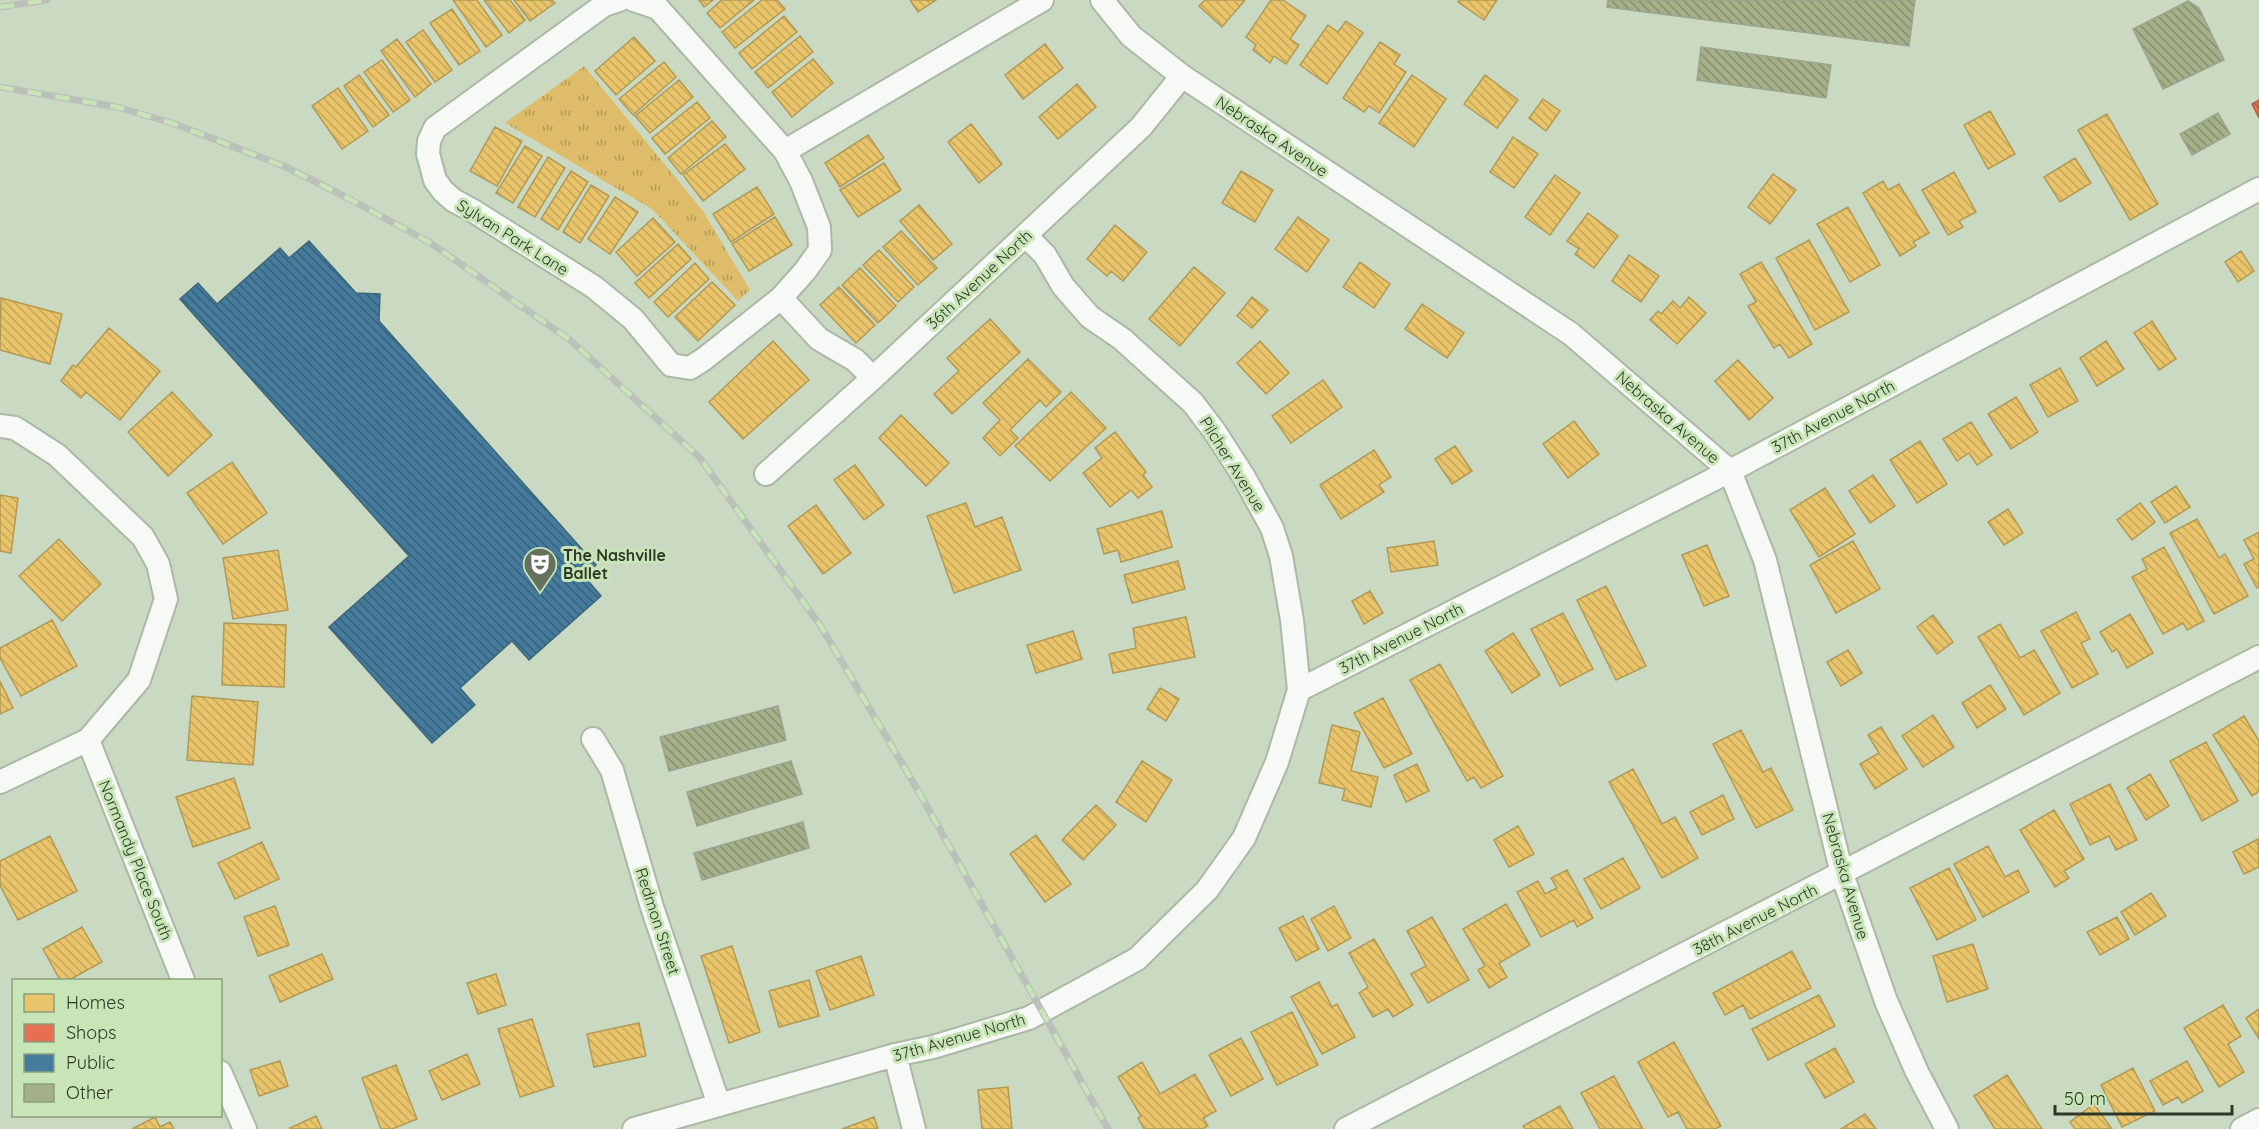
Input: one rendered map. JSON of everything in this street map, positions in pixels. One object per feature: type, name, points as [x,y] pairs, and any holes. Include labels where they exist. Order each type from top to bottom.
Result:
[{"type":"street","name":"Sylvan Park Lane","points":[[619,0],[604,5],[435,128],[429,141],[428,154],[435,180],[453,200],[594,287],[633,319],[671,365],[690,368],[781,298],[820,250],[819,227],[801,181],[784,151],[658,8],[634,0]]},
{"type":"street","points":[[784,151],[1042,0]]},
{"type":"street","name":"Nebraska Avenue","points":[[1102,0],[1131,36],[1182,76],[1571,334],[1730,471],[1765,560],[1842,874],[1886,1001],[1917,1072],[1947,1129]]},
{"type":"street","name":"36th Avenue North","points":[[766,474],[873,378],[1141,127],[1182,76]]},
{"type":"street","name":"37th Avenue North","points":[[634,1129],[895,1055],[933,1047],[1029,1018],[1137,959],[1207,890],[1244,838],[1277,762],[1299,690],[1730,471],[2259,189]]},
{"type":"street","name":"Pilcher Avenue","points":[[1026,236],[1045,255],[1063,286],[1090,317],[1122,339],[1193,403],[1244,477],[1272,528],[1281,556],[1292,620],[1299,690]]},
{"type":"street","points":[[781,298],[819,339],[855,360],[873,378]]},
{"type":"street","points":[[0,426],[15,428],[57,455],[143,537],[158,564],[166,599],[139,680],[88,740],[0,782]]},
{"type":"street","name":"38th Avenue North","points":[[1346,1129],[2259,657]]},
{"type":"street","name":"Redmon Street","points":[[593,739],[612,770],[657,923],[719,1105]]},
{"type":"street","name":"Normandy Place South","points":[[88,740],[182,979]]},
{"type":"street","points":[[895,1055],[914,1129]]},
{"type":"street","points":[[222,1076],[245,1129]]},
{"type":"street","points":[[2242,1129],[2259,1120]]},
{"type":"green space","points":[[584,66],[703,211],[750,290],[738,301],[652,209],[505,123]]},
{"type":"building: Homes","points":[[453,0],[477,0],[502,35],[486,47]]},
{"type":"building: Homes","points":[[484,0],[510,0],[525,20],[509,33]]},
{"type":"building: Homes","points":[[514,0],[552,0],[555,3],[530,21]]},
{"type":"building: Homes","points":[[699,0],[713,0],[704,7]]},
{"type":"building: Homes","points":[[722,0],[754,0],[720,28],[707,13]]},
{"type":"building: Homes","points":[[762,0],[777,0],[785,9],[735,48],[722,32]]},
{"type":"building: Homes","points":[[910,0],[936,0],[918,12]]},
{"type":"building: Homes","points":[[1205,0],[1245,0],[1222,27],[1199,6]]},
{"type":"building: Homes","points":[[1271,0],[1283,0],[1306,16],[1290,39],[1299,45],[1286,64],[1274,56],[1270,63],[1253,50],[1256,45],[1246,37]]},
{"type":"building: Homes","points":[[1459,0],[1497,0],[1484,20],[1458,2]]},
{"type":"building: Homes","points":[[452,9],[480,51],[459,65],[430,23]]},
{"type":"building: Homes","points":[[784,16],[797,32],[752,69],[739,53]]},
{"type":"building: Homes","points":[[1346,21],[1363,33],[1327,84],[1300,65],[1328,25],[1338,32]]},
{"type":"building: Homes","points":[[423,30],[452,70],[435,82],[406,42]]},
{"type":"building: Homes","points":[[800,36],[813,52],[768,88],[755,72]]},
{"type":"building: Homes","points":[[634,37],[655,61],[616,95],[595,71]]},
{"type":"building: Homes","points":[[397,39],[431,84],[415,97],[381,51]]},
{"type":"building: Homes","points":[[1380,42],[1400,55],[1394,64],[1406,72],[1379,113],[1369,106],[1364,112],[1343,98]]},
{"type":"building: Homes","points":[[1045,44],[1063,68],[1023,99],[1005,75]]},
{"type":"building: Homes","points":[[813,59],[833,83],[792,117],[772,92]]},
{"type":"building: Homes","points":[[382,60],[410,100],[393,112],[364,72]]},
{"type":"building: Homes","points":[[664,62],[676,77],[633,115],[619,99]]},
{"type":"building: Homes","points":[[359,75],[389,115],[373,127],[344,86]]},
{"type":"building: Homes","points":[[1412,75],[1446,99],[1414,147],[1379,123]]},
{"type":"building: Homes","points":[[1485,75],[1518,100],[1497,128],[1464,104]]},
{"type":"building: Homes","points":[[679,80],[693,97],[650,133],[635,116]]},
{"type":"building: Homes","points":[[1077,84],[1096,107],[1058,139],[1039,117]]},
{"type":"building: Homes","points":[[338,88],[368,131],[342,149],[312,106]]},
{"type":"building: Homes","points":[[1543,99],[1560,111],[1546,131],[1529,118]]},
{"type":"building: Homes","points":[[697,102],[710,118],[665,154],[652,138]]},
{"type":"building: Homes","points":[[1990,111],[2015,154],[1988,169],[1964,125]]},
{"type":"building: Homes","points":[[2107,114],[2158,204],[2130,220],[2078,130]]},
{"type":"building: Homes","points":[[712,121],[726,137],[681,174],[668,158]]},
{"type":"building: Homes","points":[[971,124],[1002,164],[979,183],[948,142]]},
{"type":"building: Homes","points":[[495,127],[522,141],[497,186],[470,171]]},
{"type":"building: Homes","points":[[868,135],[884,158],[840,187],[825,163]]},
{"type":"building: Homes","points":[[1513,137],[1538,154],[1514,188],[1490,172]]},
{"type":"building: Homes","points":[[725,144],[745,169],[703,201],[683,175]]},
{"type":"building: Homes","points":[[525,146],[542,156],[513,203],[496,193]]},
{"type":"building: Homes","points":[[548,157],[565,168],[535,217],[518,207]]},
{"type":"building: Homes","points":[[2075,158],[2091,183],[2060,202],[2044,177]]},
{"type":"building: Homes","points":[[884,163],[901,190],[858,217],[840,190]]},
{"type":"building: Homes","points":[[571,171],[588,182],[558,230],[541,219]]},
{"type":"building: Homes","points":[[1241,171],[1273,190],[1255,222],[1222,203]]},
{"type":"building: Homes","points":[[1954,172],[1976,212],[1959,221],[1963,227],[1948,235],[1922,190]]},
{"type":"building: Homes","points":[[1773,174],[1796,190],[1770,224],[1748,207]]},
{"type":"building: Homes","points":[[1555,175],[1580,193],[1550,235],[1525,217]]},
{"type":"building: Homes","points":[[1883,181],[1888,190],[1899,184],[1929,233],[1913,242],[1916,246],[1900,256],[1863,193]]},
{"type":"building: Homes","points":[[591,185],[609,196],[580,243],[563,232]]},
{"type":"building: Homes","points":[[757,187],[774,214],[731,242],[713,214]]},
{"type":"building: Homes","points":[[615,197],[638,212],[610,254],[588,239]]},
{"type":"building: Homes","points":[[919,205],[952,244],[933,260],[900,221]]},
{"type":"building: Homes","points":[[1848,207],[1880,265],[1850,282],[1817,224]]},
{"type":"building: Homes","points":[[1588,213],[1618,236],[1594,268],[1575,254],[1579,249],[1567,241]]},
{"type":"building: Homes","points":[[775,217],[792,245],[749,271],[732,244]]},
{"type":"building: Homes","points":[[1298,217],[1329,240],[1307,272],[1275,249]]},
{"type":"building: Homes","points":[[653,218],[675,242],[637,276],[616,252]]},
{"type":"building: Homes","points":[[1115,225],[1147,252],[1123,281],[1111,271],[1107,276],[1087,259]]},
{"type":"building: Homes","points":[[901,231],[937,268],[918,285],[883,247]]},
{"type":"building: Homes","points":[[1809,240],[1849,312],[1815,330],[1776,258]]},
{"type":"building: Homes","points":[[678,244],[691,259],[649,298],[635,283]]},
{"type":"building: Homes","points":[[879,250],[914,287],[898,302],[863,265]]},
{"type":"building: Homes","points":[[2241,251],[2254,271],[2238,282],[2225,262]]},
{"type":"building: Homes","points":[[1629,255],[1659,276],[1641,302],[1612,281]]},
{"type":"building: Homes","points":[[1360,262],[1390,284],[1374,308],[1343,287]]},
{"type":"building: Homes","points":[[1761,262],[1812,344],[1789,358],[1780,344],[1774,348],[1748,306],[1756,302],[1740,274]]},
{"type":"building: Homes","points":[[695,263],[709,279],[668,317],[654,302]]},
{"type":"building: Homes","points":[[1194,267],[1225,293],[1180,346],[1149,319]]},
{"type":"building: Homes","points":[[860,268],[896,306],[878,323],[842,285]]},
{"type":"building: Homes","points":[[712,282],[735,305],[698,341],[675,317]]},
{"type":"building: Homes","points":[[839,287],[875,325],[856,343],[820,305]]},
{"type":"building: Homes","points":[[1252,297],[1268,310],[1252,328],[1237,316]]},
{"type":"building: Homes","points":[[1689,297],[1706,313],[1677,344],[1650,320],[1658,311],[1661,314],[1673,301],[1680,308]]},
{"type":"building: Homes","points":[[1,298],[62,314],[50,364],[0,350]]},
{"type":"building: Homes","points":[[1422,304],[1464,333],[1447,358],[1405,329]]},
{"type":"building: Homes","points":[[990,319],[1020,352],[952,414],[934,394],[959,371],[947,358]]},
{"type":"building: Homes","points":[[2152,321],[2176,359],[2159,370],[2134,333]]},
{"type":"building: Homes","points":[[109,328],[160,371],[120,420],[86,392],[81,398],[61,381],[73,365],[76,367]]},
{"type":"building: Homes","points":[[773,341],[809,380],[743,439],[709,402]]},
{"type":"building: Homes","points":[[1260,341],[1289,373],[1266,394],[1237,363]]},
{"type":"building: Homes","points":[[2106,341],[2124,369],[2097,386],[2080,358]]},
{"type":"building: Homes","points":[[1028,359],[1061,392],[1046,407],[1040,400],[1010,430],[1018,438],[1000,456],[983,438],[1000,420],[983,403]]},
{"type":"building: Homes","points":[[1738,360],[1773,398],[1749,420],[1715,381]]},
{"type":"building: Homes","points":[[2060,368],[2078,401],[2048,417],[2030,385]]},
{"type":"building: Homes","points":[[1323,380],[1342,407],[1291,443],[1272,416]]},
{"type":"building: Homes","points":[[172,392],[212,435],[168,476],[128,432]]},
{"type":"building: Homes","points":[[1071,392],[1106,428],[1050,481],[1015,446]]},
{"type":"building: Homes","points":[[2016,397],[2038,432],[2011,449],[1988,414]]},
{"type":"building: Homes","points":[[901,415],[949,463],[926,486],[879,438]]},
{"type":"building: Homes","points":[[1574,421],[1599,454],[1568,478],[1543,444]]},
{"type":"building: Homes","points":[[1971,422],[1992,455],[1977,465],[1969,453],[1957,461],[1943,439]]},
{"type":"building: Homes","points":[[1115,432],[1146,472],[1143,475],[1152,487],[1138,498],[1131,490],[1110,507],[1083,473],[1102,458],[1095,448]]},
{"type":"building: Homes","points":[[1920,441],[1947,484],[1917,503],[1890,460]]},
{"type":"building: Homes","points":[[1455,446],[1472,471],[1452,484],[1435,459]]},
{"type":"building: Homes","points":[[1374,450],[1391,477],[1379,485],[1384,492],[1341,519],[1320,485]]},
{"type":"building: Homes","points":[[232,462],[267,513],[223,544],[187,493]]},
{"type":"building: Homes","points":[[855,465],[884,505],[864,520],[834,480]]},
{"type":"building: Homes","points":[[1873,475],[1895,506],[1870,523],[1849,491]]},
{"type":"building: Homes","points":[[2176,486],[2190,507],[2165,523],[2151,502]]},
{"type":"building: Homes","points":[[1825,488],[1855,534],[1819,557],[1790,510]]},
{"type":"building: Homes","points":[[0,495],[18,498],[11,553],[0,551]]},
{"type":"building: Homes","points":[[966,503],[975,527],[1002,517],[1021,570],[954,593],[927,516]]},
{"type":"building: Homes","points":[[2140,503],[2155,522],[2132,540],[2117,520]]},
{"type":"building: Homes","points":[[816,505],[851,553],[823,574],[788,526]]},
{"type":"building: Homes","points":[[2008,509],[2023,533],[2004,545],[1988,522]]},
{"type":"building: Homes","points":[[1162,511],[1172,547],[1121,562],[1118,550],[1104,554],[1097,529]]},
{"type":"building: Homes","points":[[2197,519],[2219,558],[2225,554],[2248,596],[2214,614],[2170,533]]},
{"type":"building: Homes","points":[[2259,532],[2259,587],[2257,588],[2244,564],[2254,559],[2244,540]]},
{"type":"building: Homes","points":[[59,539],[101,584],[62,621],[19,576]]},
{"type":"building: Homes","points":[[1434,541],[1438,565],[1391,572],[1387,548]]},
{"type":"building: Homes","points":[[1853,541],[1880,589],[1836,613],[1810,565]]},
{"type":"building: Homes","points":[[1707,545],[1729,596],[1704,606],[1682,555]]},
{"type":"building: Homes","points":[[2164,547],[2204,621],[2187,630],[2183,623],[2163,634],[2132,577],[2147,569],[2142,559]]},
{"type":"building: Homes","points":[[278,550],[288,610],[233,619],[223,558]]},
{"type":"building: Homes","points":[[1178,561],[1185,589],[1132,603],[1124,575]]},
{"type":"building: Homes","points":[[1606,586],[1646,666],[1616,680],[1577,600]]},
{"type":"building: Homes","points":[[1370,591],[1383,613],[1364,624],[1352,601]]},
{"type":"building: Homes","points":[[2076,612],[2090,639],[2081,643],[2098,674],[2072,688],[2041,631]]},
{"type":"building: Homes","points":[[1563,613],[1593,669],[1560,686],[1531,629]]},
{"type":"building: Homes","points":[[2130,614],[2153,653],[2127,668],[2117,649],[2112,652],[2100,632]]},
{"type":"building: Homes","points":[[1933,615],[1953,642],[1937,654],[1917,627]]},
{"type":"building: Homes","points":[[1186,617],[1195,657],[1113,673],[1109,654],[1136,648],[1133,628]]},
{"type":"building: Homes","points":[[52,620],[77,666],[21,696],[0,658],[0,648]]},
{"type":"building: Homes","points":[[224,623],[286,625],[284,687],[222,685]]},
{"type":"building: Homes","points":[[2000,624],[2020,658],[2034,650],[2060,693],[2024,715],[1978,637]]},
{"type":"building: Homes","points":[[1073,631],[1082,659],[1036,673],[1027,645]]},
{"type":"building: Homes","points":[[1513,633],[1540,675],[1512,693],[1485,651]]},
{"type":"building: Homes","points":[[1848,650],[1862,673],[1841,686],[1827,662]]},
{"type":"building: Homes","points":[[1440,664],[1503,776],[1481,788],[1474,777],[1467,781],[1410,680]]},
{"type":"building: Homes","points":[[0,681],[13,708],[0,714]]},
{"type":"building: Homes","points":[[1990,685],[2006,709],[1977,728],[1962,703]]},
{"type":"building: Homes","points":[[1160,688],[1179,699],[1166,721],[1147,709]]},
{"type":"building: Homes","points":[[192,696],[258,702],[253,765],[187,760]]},
{"type":"building: Homes","points":[[1383,698],[1412,754],[1384,768],[1354,713]]},
{"type":"building: Homes","points":[[1933,715],[1954,747],[1923,767],[1902,736]]},
{"type":"building: Homes","points":[[2244,716],[2259,741],[2259,791],[2252,796],[2213,735]]},
{"type":"building: Homes","points":[[1332,725],[1360,732],[1351,771],[1378,777],[1371,807],[1342,800],[1345,789],[1319,783]]},
{"type":"building: Homes","points":[[1881,727],[1907,769],[1875,789],[1860,764],[1879,753],[1868,735]]},
{"type":"building: Homes","points":[[1741,730],[1763,772],[1771,768],[1793,810],[1756,828],[1713,744]]},
{"type":"building: Homes","points":[[2206,742],[2238,801],[2202,821],[2170,761]]},
{"type":"building: Homes","points":[[1142,761],[1172,780],[1146,822],[1116,802]]},
{"type":"building: Homes","points":[[1417,764],[1429,791],[1406,802],[1394,775]]},
{"type":"building: Homes","points":[[1633,769],[1662,824],[1675,817],[1698,858],[1662,878],[1609,782]]},
{"type":"building: Homes","points":[[2150,774],[2169,806],[2146,820],[2127,788]]},
{"type":"building: Homes","points":[[234,778],[250,828],[193,847],[176,797]]},
{"type":"building: Homes","points":[[2110,784],[2137,840],[2116,850],[2109,836],[2090,845],[2070,804]]},
{"type":"building: Homes","points":[[1723,795],[1734,819],[1702,835],[1690,812]]},
{"type":"building: Homes","points":[[1096,805],[1116,825],[1083,860],[1062,840]]},
{"type":"building: Homes","points":[[2054,810],[2084,859],[2064,871],[2069,878],[2055,887],[2020,830]]},
{"type":"building: Homes","points":[[1518,826],[1534,854],[1509,867],[1494,840]]},
{"type":"building: Homes","points":[[1036,835],[1071,884],[1045,902],[1010,854]]},
{"type":"building: Homes","points":[[50,836],[77,891],[18,920],[0,885],[0,861]]},
{"type":"building: Homes","points":[[2258,839],[2259,867],[2244,874],[2233,852]]},
{"type":"building: Homes","points":[[262,842],[279,879],[235,899],[218,863]]},
{"type":"building: Homes","points":[[1988,846],[2005,877],[2018,870],[2029,892],[1983,917],[1954,864]]},
{"type":"building: Homes","points":[[1623,858],[1640,888],[1601,909],[1584,879]]},
{"type":"building: Homes","points":[[1949,868],[1976,920],[1937,940],[1910,888]]},
{"type":"building: Homes","points":[[1567,870],[1593,918],[1577,927],[1574,920],[1541,937],[1517,892],[1538,881],[1545,894],[1557,888],[1551,878]]},
{"type":"building: Homes","points":[[2151,893],[2166,916],[2135,935],[2121,912]]},
{"type":"building: Homes","points":[[1506,904],[1530,945],[1499,963],[1507,977],[1489,988],[1478,970],[1485,966],[1463,929]]},
{"type":"building: Homes","points":[[275,906],[289,945],[258,956],[244,917]]},
{"type":"building: Homes","points":[[1334,906],[1351,938],[1328,951],[1311,919]]},
{"type":"building: Homes","points":[[1303,916],[1319,949],[1296,961],[1279,928]]},
{"type":"building: Homes","points":[[1432,917],[1469,980],[1428,1003],[1411,974],[1426,966],[1407,931]]},
{"type":"building: Homes","points":[[2117,917],[2129,939],[2100,955],[2087,932]]},
{"type":"building: Homes","points":[[82,927],[102,962],[71,979],[59,979],[43,949]]},
{"type":"building: Homes","points":[[1374,939],[1413,1005],[1393,1017],[1388,1009],[1373,1017],[1359,993],[1368,987],[1349,953]]},
{"type":"building: Homes","points":[[1973,944],[1988,989],[1947,1002],[1933,956]]},
{"type":"building: Homes","points":[[732,946],[760,1032],[729,1043],[701,956]]},
{"type":"building: Homes","points":[[1792,951],[1811,988],[1750,1019],[1743,1005],[1725,1015],[1713,993]]},
{"type":"building: Homes","points":[[322,954],[333,979],[280,1002],[269,976]]},
{"type":"building: Homes","points":[[861,956],[874,995],[830,1010],[816,971]]},
{"type":"building: Homes","points":[[496,974],[506,1005],[478,1014],[467,983]]},
{"type":"building: Homes","points":[[809,980],[819,1016],[779,1027],[769,991]]},
{"type":"building: Homes","points":[[1319,982],[1332,1007],[1337,1004],[1355,1037],[1322,1054],[1291,997]]},
{"type":"building: Homes","points":[[1819,995],[1835,1026],[1768,1060],[1752,1029]]},
{"type":"building: Homes","points":[[2223,1005],[2241,1036],[2228,1044],[2244,1072],[2219,1087],[2184,1028]]},
{"type":"building: Homes","points":[[2259,1009],[2259,1039],[2246,1018]]},
{"type":"building: Homes","points":[[1292,1012],[1318,1065],[1277,1085],[1251,1032]]},
{"type":"building: Homes","points":[[532,1019],[554,1086],[520,1097],[498,1029]]},
{"type":"building: Homes","points":[[639,1023],[646,1056],[594,1067],[587,1034]]},
{"type":"building: Homes","points":[[1241,1038],[1263,1079],[1231,1096],[1209,1055]]},
{"type":"building: Homes","points":[[1674,1042],[1721,1126],[1715,1129],[1687,1129],[1678,1112],[1668,1117],[1638,1062]]},
{"type":"building: Homes","points":[[1835,1048],[1854,1082],[1825,1098],[1805,1064]]},
{"type":"building: Homes","points":[[467,1054],[480,1084],[442,1100],[429,1071]]},
{"type":"building: Homes","points":[[280,1061],[288,1086],[259,1096],[250,1070]]},
{"type":"building: Homes","points":[[2187,1061],[2203,1091],[2182,1103],[2178,1097],[2163,1105],[2150,1081]]},
{"type":"building: Homes","points":[[1142,1062],[1160,1094],[1195,1074],[1216,1111],[1203,1118],[1208,1126],[1202,1129],[1144,1129],[1138,1118],[1141,1116],[1118,1077]]},
{"type":"building: Homes","points":[[396,1065],[417,1119],[392,1129],[381,1129],[362,1078]]},
{"type":"building: Homes","points":[[2133,1068],[2155,1111],[2122,1127],[2101,1085]]},
{"type":"building: Homes","points":[[2007,1075],[2042,1129],[1995,1129],[1974,1096]]},
{"type":"building: Homes","points":[[1614,1076],[1643,1129],[1600,1129],[1581,1093]]},
{"type":"building: Homes","points":[[1008,1087],[1012,1129],[982,1129],[978,1090]]},
{"type":"building: Homes","points":[[2094,1104],[2112,1129],[2075,1129],[2070,1122]]},
{"type":"building: Homes","points":[[1560,1106],[1573,1129],[1525,1129],[1523,1126]]},
{"type":"building: Homes","points":[[1865,1114],[1876,1129],[1841,1129]]},
{"type":"building: Homes","points":[[316,1116],[322,1129],[290,1129],[290,1128]]},
{"type":"building: Homes","points":[[155,1117],[160,1127],[170,1122],[174,1129],[132,1129]]},
{"type":"building: Homes","points":[[874,1117],[878,1129],[842,1129]]},
{"type":"building: Shops","points":[[2259,100],[2259,118],[2252,104]]},
{"type":"building: Public","points":[[309,241],[356,293],[380,294],[379,321],[596,565],[584,576],[601,596],[529,660],[512,641],[460,688],[475,705],[432,743],[329,627],[409,556],[180,299],[198,283],[217,304],[280,248],[289,258]]},
{"type":"building: Other","points":[[1608,0],[1915,0],[1909,46],[1607,7]]},
{"type":"building: Other","points":[[2188,1],[2199,8],[2224,60],[2163,89],[2133,29]]},
{"type":"building: Other","points":[[1701,47],[1831,65],[1826,98],[1697,80]]},
{"type":"building: Other","points":[[2218,113],[2230,134],[2192,155],[2180,134]]},
{"type":"building: Other","points":[[778,706],[786,740],[669,771],[660,737]]},
{"type":"building: Other","points":[[791,761],[802,794],[697,826],[687,792]]},
{"type":"building: Other","points":[[803,822],[809,848],[702,880],[694,853]]},
{"type":"railway","points":[[0,7],[47,0]]},
{"type":"railway","points":[[0,87],[117,107],[175,124],[286,167],[340,194],[429,242],[570,340],[700,458],[822,628],[920,794],[1108,1129]]},
{"type":"place","name":"The Nashville Ballet","points":[[540,593]]}]
